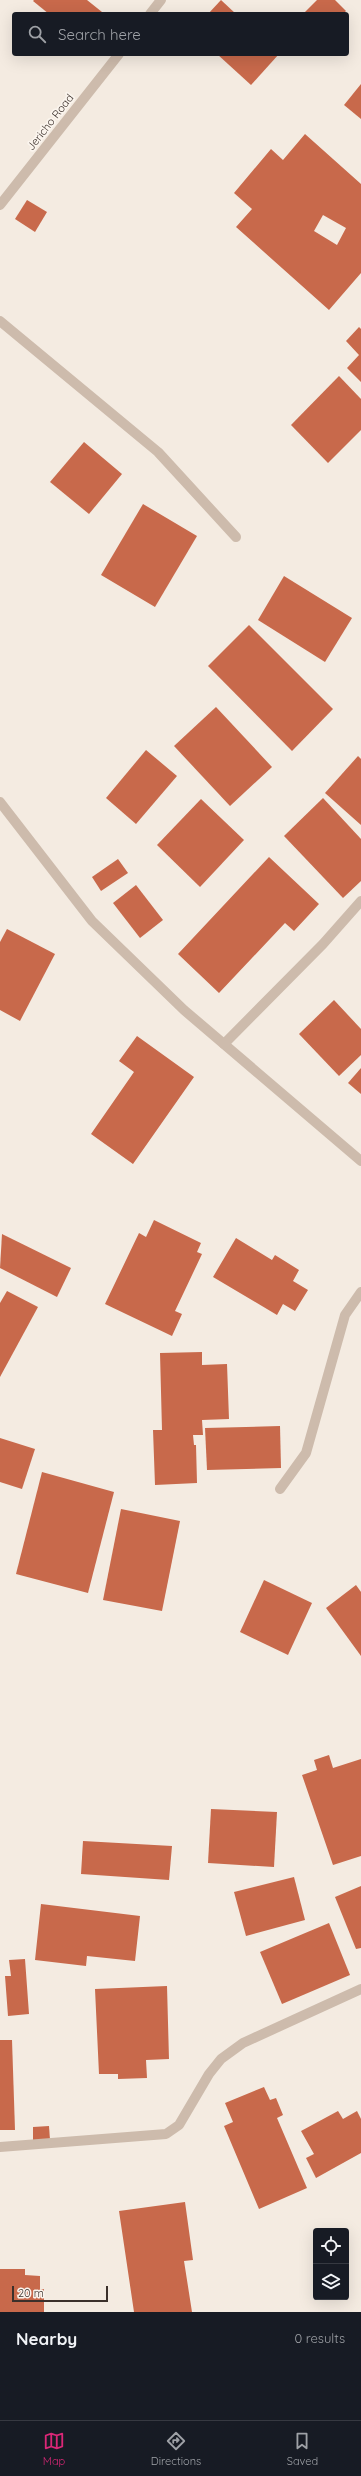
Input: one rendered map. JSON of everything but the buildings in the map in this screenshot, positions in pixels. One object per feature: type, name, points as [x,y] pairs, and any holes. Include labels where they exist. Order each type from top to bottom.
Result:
[{"type":"street","points":[[152,12],[161,0]]},
{"type":"street","name":"Jericho Road","points":[[0,205],[117,56]]},
{"type":"street","points":[[0,321],[158,452],[236,537]]},
{"type":"street","points":[[0,802],[92,921],[184,1010],[361,1161]]},
{"type":"street","points":[[224,1044],[323,944],[361,901]]},
{"type":"street","points":[[280,1489],[306,1453],[345,1315],[361,1292]]},
{"type":"street","points":[[0,2147],[166,2134],[179,2125],[209,2074],[221,2059],[243,2043],[361,1989]]}]
